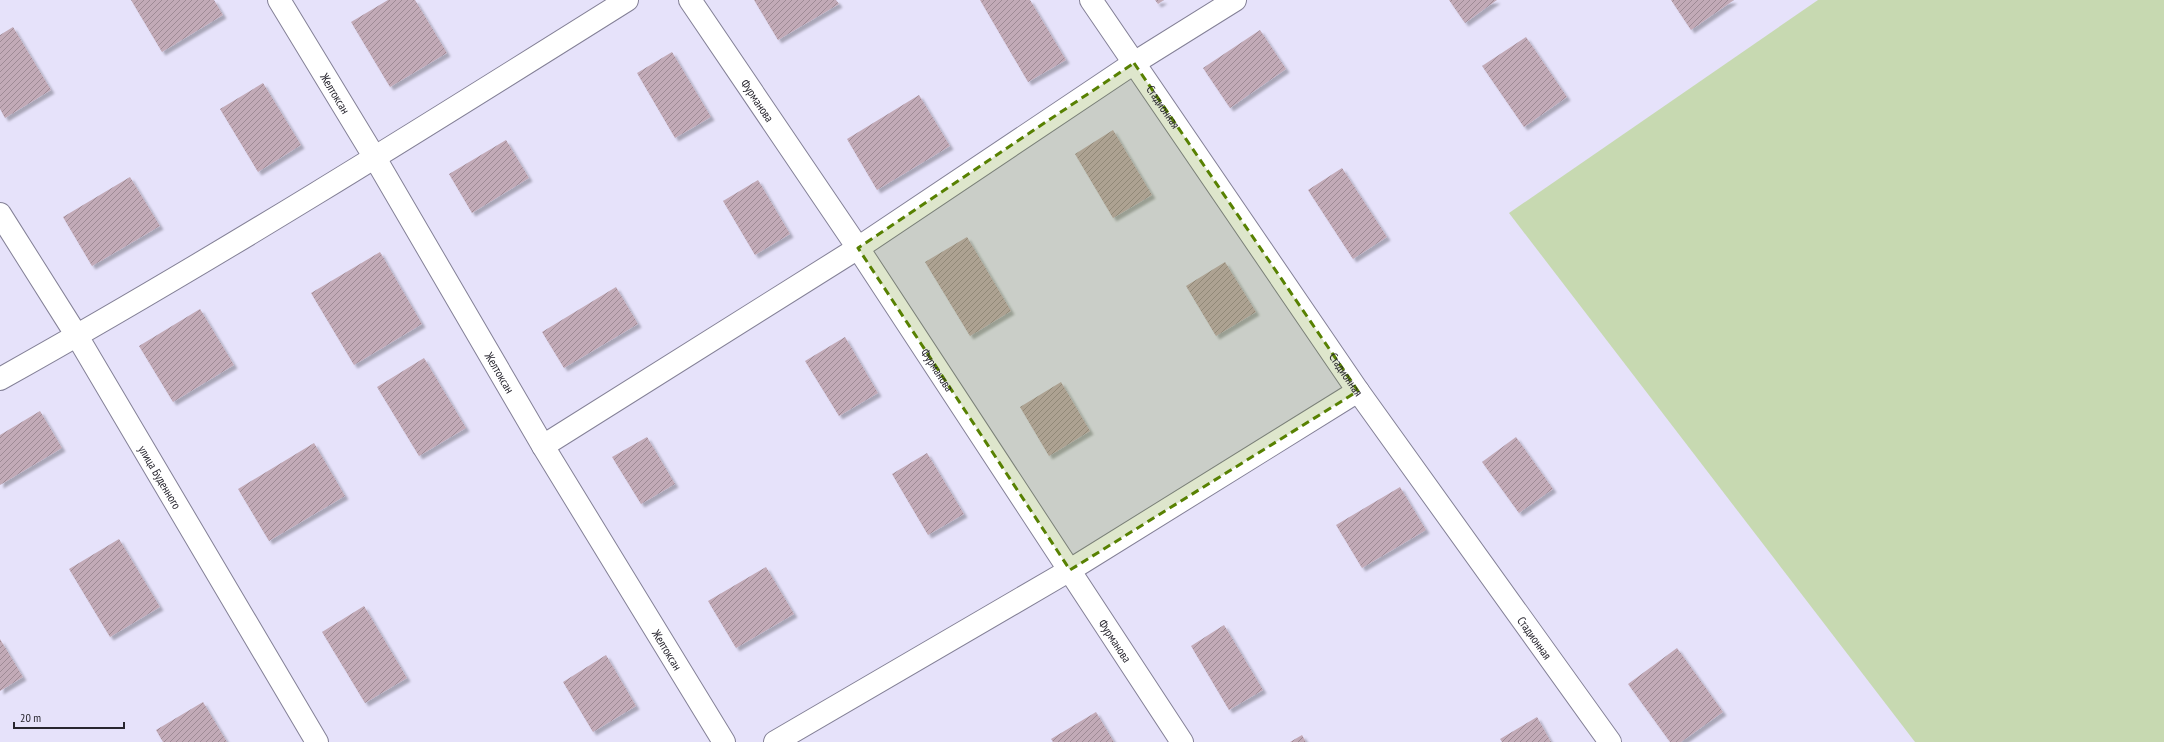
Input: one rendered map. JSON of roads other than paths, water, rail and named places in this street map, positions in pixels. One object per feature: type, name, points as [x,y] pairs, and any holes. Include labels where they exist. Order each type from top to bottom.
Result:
[{"type":"street","name":"Желтоксан","points":[[279,0],[375,158],[544,446],[724,742]]},
{"type":"street","points":[[0,379],[77,336],[375,158],[627,0]]},
{"type":"street","name":"Фурманова","points":[[690,0],[858,248],[1182,742]]},
{"type":"street","name":"Стадионная","points":[[1090,0],[1358,391],[1610,742]]},
{"type":"street","points":[[544,446],[858,248],[1134,63],[1235,0]]},
{"type":"street","name":"улица Буденного","points":[[0,214],[77,336],[317,742]]},
{"type":"street","points":[[775,742],[1070,570],[1358,391]]}]
